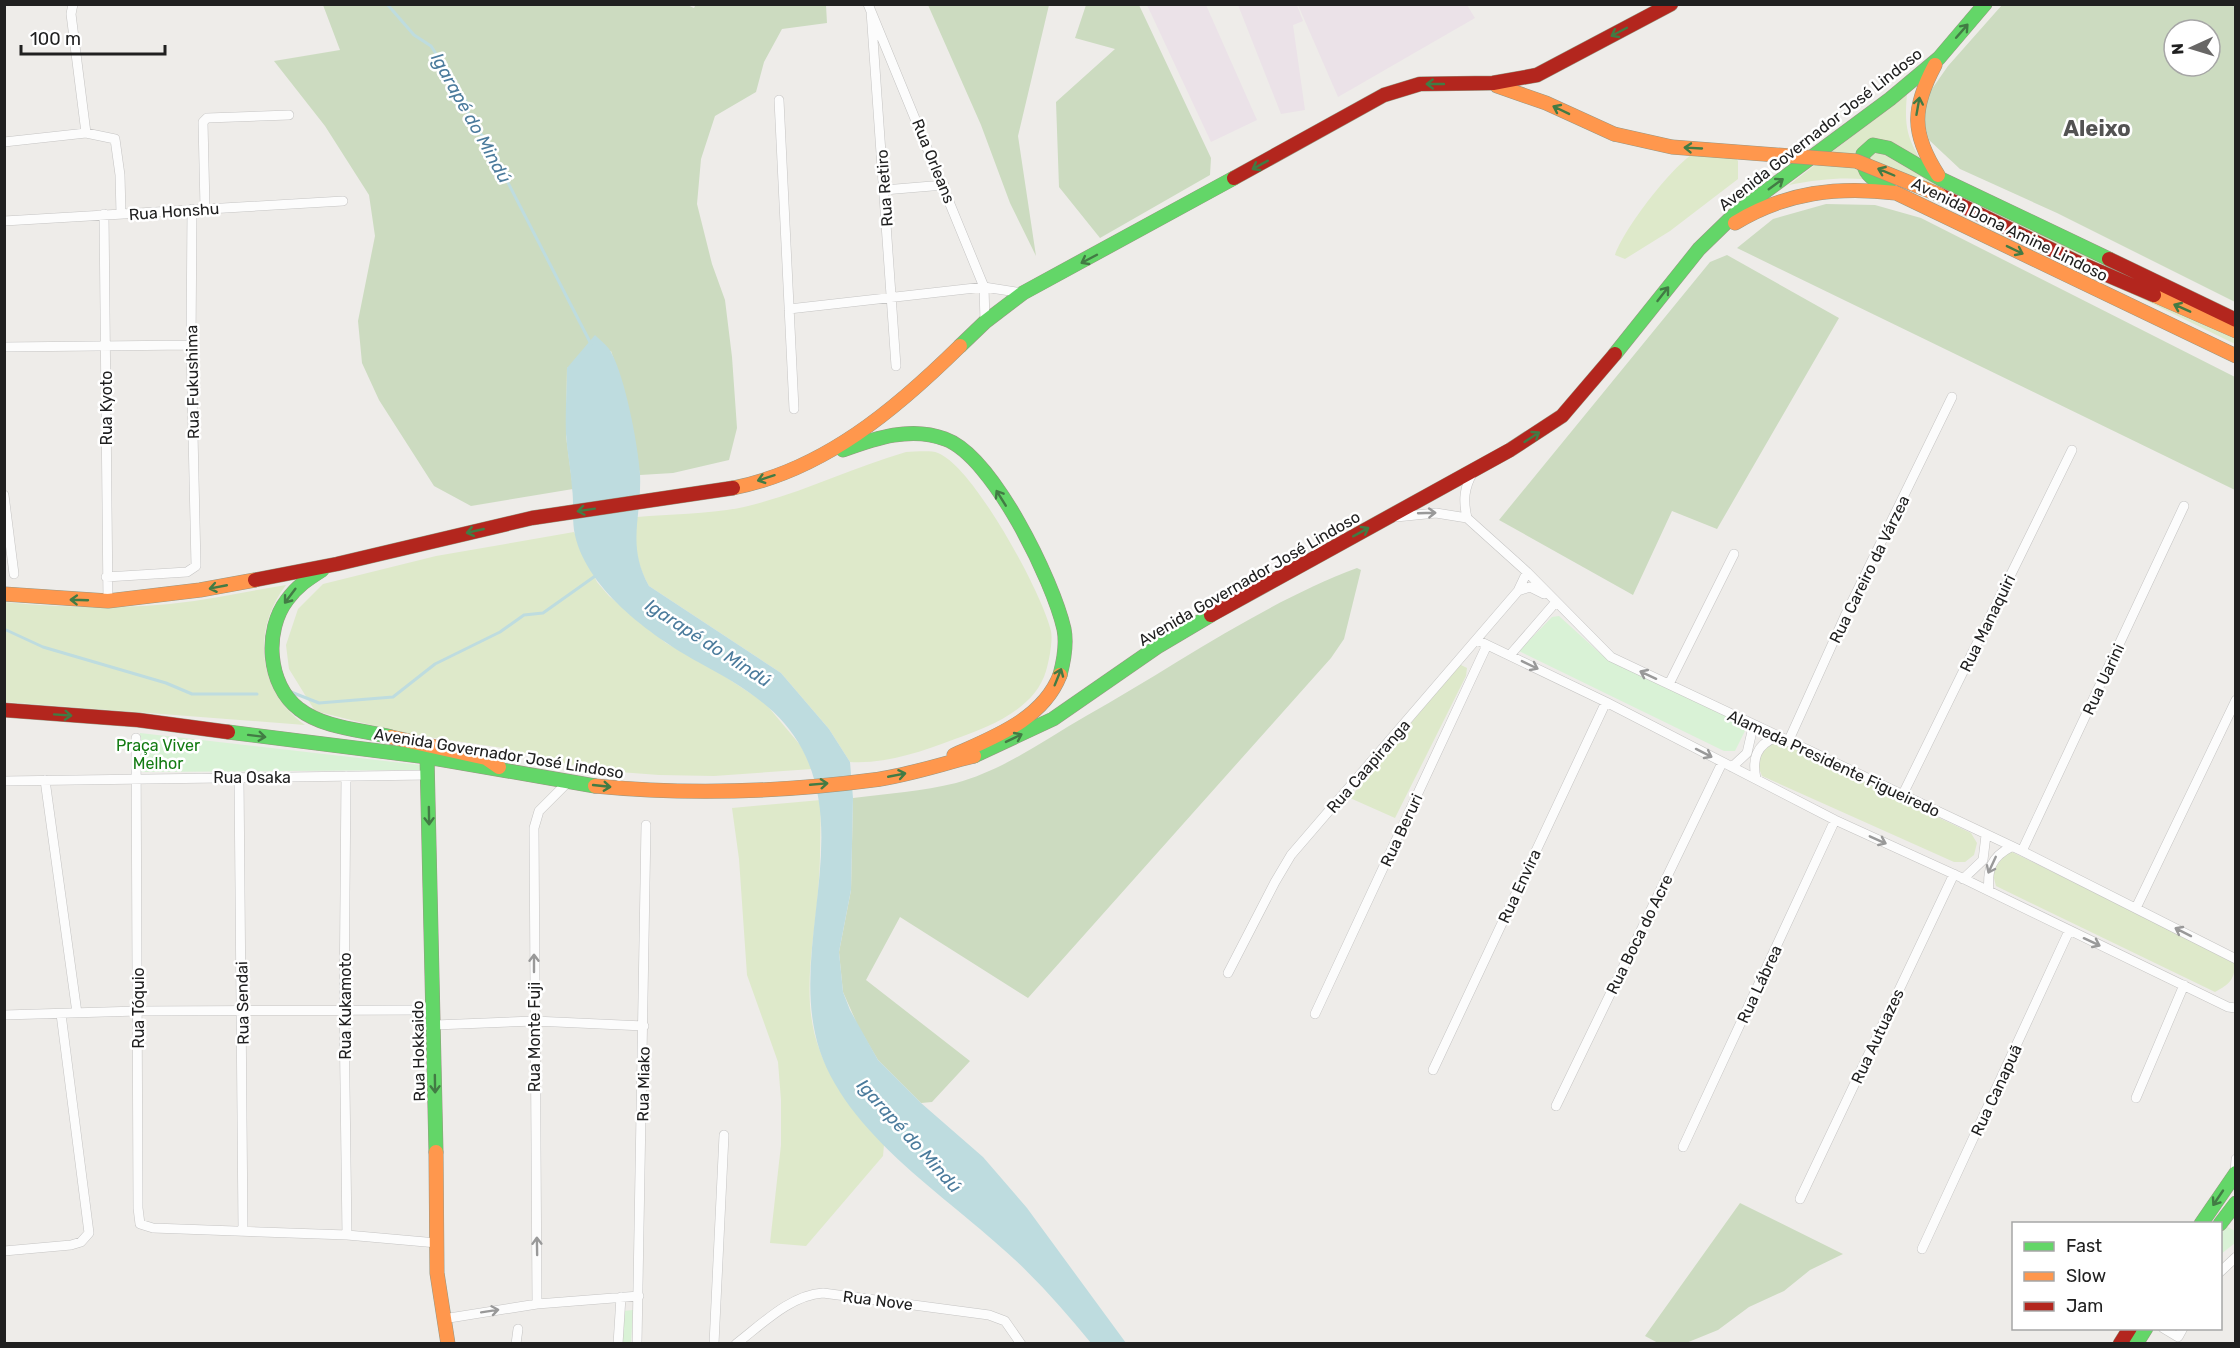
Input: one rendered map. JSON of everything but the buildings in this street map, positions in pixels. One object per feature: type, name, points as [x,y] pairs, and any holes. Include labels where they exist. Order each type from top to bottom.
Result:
[{"type":"main road","points":[[821,457],[891,410],[922,384],[984,321],[1023,292],[1088,260],[1384,95],[1420,84],[1486,84],[1537,75],[1671,4]]},
{"type":"main road","name":"Avenida Governador José Lindoso","points":[[4,710],[138,720],[427,758],[567,783],[680,792],[765,789],[874,780],[974,756],[1053,719],[1157,647],[1474,470],[1562,416],[1607,365],[1699,249],[1735,214],[1852,129],[1939,58],[1985,4]]},
{"type":"main road","name":"Avenida Dona Amine Lindoso","points":[[1939,58],[1922,87],[1916,113],[1918,136],[1924,155],[1941,179],[2235,320]]},
{"type":"main road","points":[[1486,84],[1546,103],[1614,135],[1643,143],[1856,161],[1940,195],[2077,262],[2235,332]]},
{"type":"main road","points":[[1896,193],[1867,176],[1863,169],[1863,154],[1873,145],[1888,148],[1941,179]]},
{"type":"main road","name":"Avenida Dona Amine Lindoso","points":[[1699,249],[1763,207],[1801,194],[1832,189],[1868,189],[1896,193],[2235,356]]},
{"type":"main road","points":[[4,594],[108,601],[200,590],[337,564],[532,518],[639,501],[692,496],[742,486],[881,436],[902,433],[926,434],[957,445],[982,467],[1005,504],[1059,610],[1065,632],[1065,656],[1058,681],[1044,700],[1021,721],[919,771]]},
{"type":"main road","points":[[337,564],[314,573],[295,588],[281,608],[273,632],[273,666],[276,679],[289,703],[298,712],[320,721],[486,758],[503,770]]},
{"type":"main road","name":"Rua Hokkaido","points":[[427,758],[435,1025],[437,1272],[448,1344]]},
{"type":"main road","points":[[2202,1222],[2235,1173]]},
{"type":"main road","points":[[2227,1221],[2235,1203]]},
{"type":"main road","points":[[2120,1344],[2129,1330]]},
{"type":"main road","points":[[2136,1344],[2145,1330]]},
{"type":"street","points":[[73,4],[71,14],[86,133]]},
{"type":"street","name":"Rua Orleans","points":[[870,8],[984,287],[984,321]]},
{"type":"street","name":"Rua Retiro","points":[[870,8],[896,366]]},
{"type":"street","points":[[779,100],[794,409]]},
{"type":"street","points":[[205,208],[203,122],[207,118],[289,115]]},
{"type":"street","points":[[4,142],[86,133],[111,136],[117,142],[121,214]]},
{"type":"street","points":[[884,190],[944,185]]},
{"type":"street","name":"Rua Honshu","points":[[4,221],[343,201]]},
{"type":"street","name":"Rua Fukushima","points":[[106,577],[187,572],[196,566],[191,345],[192,209]]},
{"type":"street","name":"Rua Kyoto","points":[[104,214],[108,601]]},
{"type":"street","points":[[789,309],[984,287],[1023,292]]},
{"type":"street","points":[[4,347],[191,345]]},
{"type":"street","name":"Rua Careiro da Várzea","points":[[1788,742],[1845,616],[1952,397]]},
{"type":"street","name":"Rua Manaquiri","points":[[1902,796],[2072,450]]},
{"type":"street","points":[[1386,518],[1436,513],[1467,518],[1464,504],[1465,486],[1474,470]]},
{"type":"street","points":[[4,495],[7,545],[14,574]]},
{"type":"street","name":"Rua Uarini","points":[[2022,851],[2184,506]]},
{"type":"street","name":"Alameda Presidente Figueiredo","points":[[1467,518],[1527,572],[1606,654],[1753,727],[2022,851],[2235,959]]},
{"type":"street","points":[[1669,684],[1734,554]]},
{"type":"street","name":"Rua Caapiranga","points":[[1228,973],[1291,855],[1518,591],[1527,572]]},
{"type":"street","points":[[1510,655],[1553,601],[1530,587],[1518,591]]},
{"type":"street","points":[[1477,640],[1606,702],[1835,820],[1958,876],[2228,1007],[2235,1008]]},
{"type":"street","name":"Rua Beruri","points":[[1315,1014],[1487,645]]},
{"type":"street","points":[[2136,908],[2235,700]]},
{"type":"street","name":"Rua Envira","points":[[1433,1070],[1606,702]]},
{"type":"street","points":[[1732,767],[1747,753],[1753,727]]},
{"type":"street","points":[[1756,779],[1754,764],[1758,749],[1776,737]]},
{"type":"street","name":"Rua Tóquio","points":[[136,738],[138,1218],[144,1226],[153,1228],[243,1230]]},
{"type":"street","name":"Rua Boca do Acre","points":[[1556,1106],[1722,763]]},
{"type":"street","name":"Rua Osaka","points":[[4,781],[428,775]]},
{"type":"street","name":"Rua Kukamoto","points":[[346,776],[344,1011],[347,1235]]},
{"type":"street","name":"Rua Sendai","points":[[239,777],[243,1230]]},
{"type":"street","points":[[45,780],[77,1013]]},
{"type":"street","name":"Rua Monte Fuji","points":[[537,1304],[534,828],[539,811],[567,783]]},
{"type":"street","name":"Rua Lábrea","points":[[1683,1147],[1835,820]]},
{"type":"street","name":"Rua Miako","points":[[637,1344],[646,825]]},
{"type":"street","name":"Rua Autuazes","points":[[1800,1199],[1958,876],[1983,860],[1986,835]]},
{"type":"street","points":[[1989,891],[1988,875],[1994,858],[2011,847]]},
{"type":"street","name":"Rua Canapuã","points":[[1922,1249],[2070,931]]},
{"type":"street","points":[[2136,1098],[2184,985]]},
{"type":"street","points":[[4,1015],[138,1011],[434,1010]]},
{"type":"street","points":[[4,1251],[71,1245],[86,1239],[88,1227],[61,1014]]},
{"type":"street","points":[[435,1025],[534,1021],[644,1026]]},
{"type":"street","points":[[714,1344],[724,1135]]},
{"type":"street","points":[[2235,1160],[2235,1173]]},
{"type":"street","points":[[243,1230],[347,1235],[437,1243]]},
{"type":"street","points":[[2222,1270],[2235,1257]]},
{"type":"street","name":"Rua Nove","points":[[736,1344],[796,1300],[823,1293],[989,1315],[1005,1321],[1021,1344]]},
{"type":"street","points":[[443,1318],[537,1304],[639,1296]]},
{"type":"street","points":[[618,1344],[621,1297]]},
{"type":"street","points":[[516,1344],[518,1329]]},
{"type":"street","points":[[2165,1330],[2178,1336],[2182,1330]]},
{"type":"shaded area","points":[[1147,5],[1206,5],[1257,120],[1211,142]]},
{"type":"shaded area","points":[[1238,5],[1297,5],[1303,21],[1293,25],[1305,110],[1281,114]]},
{"type":"shaded area","points":[[1298,5],[1467,5],[1475,18],[1338,97]]},
{"type":"green space","points":[[685,4],[694,8],[696,4],[826,5],[827,23],[782,29],[764,62],[756,92],[715,116],[701,159],[697,204],[712,264],[725,300],[732,357],[737,428],[729,460],[673,473],[640,475],[624,390],[611,351],[567,368],[566,436],[573,489],[471,506],[434,486],[379,400],[362,363],[358,321],[375,236],[369,195],[325,126],[274,61],[340,50],[323,5]]},
{"type":"green space","points":[[928,5],[1049,5],[1018,136],[1036,256],[1010,203],[981,125]]},
{"type":"green space","points":[[1086,5],[1139,5],[1211,158],[1210,175],[1100,238],[1059,187],[1056,102],[1115,49],[1075,38]]},
{"type":"green space","points":[[2002,5],[2235,5],[2235,302],[2057,213],[1960,169],[1929,140],[1923,118],[1927,96],[1948,66]]},
{"type":"green space","points":[[1907,94],[1908,133],[1926,168],[2235,323],[2235,344],[1926,193],[1891,183],[1858,179],[1825,180],[1789,185]]},
{"type":"green space","points":[[1726,146],[1738,161],[1738,179],[1670,231],[1625,259],[1615,255],[1628,230],[1651,197],[1677,168],[1699,150]]},
{"type":"green space","points":[[1826,204],[1875,205],[1921,218],[2235,377],[2235,490],[1737,248],[1773,219]]},
{"type":"green space","points":[[1727,255],[1839,318],[1717,529],[1672,511],[1633,595],[1499,520],[1710,262]]},
{"type":"green space","points":[[906,452],[938,453],[953,463],[970,481],[987,505],[1021,562],[1045,613],[1051,631],[1049,657],[1046,671],[1032,696],[1009,715],[996,722],[903,756],[877,761],[850,762],[829,729],[781,673],[649,586],[637,553],[635,536],[637,517],[731,509],[765,502]]},
{"type":"green space","points":[[574,532],[597,582],[609,596],[666,643],[718,672],[765,703],[801,746],[812,769],[714,776],[593,770],[503,748],[407,734],[315,711],[289,669],[286,645],[298,609],[323,584],[436,556]]},
{"type":"green space","points":[[1357,568],[1361,570],[1344,639],[1331,658],[1028,998],[900,917],[866,980],[970,1061],[932,1102],[921,1103],[878,1060],[858,1026],[843,992],[839,952],[851,890],[853,798],[943,786],[991,770],[1023,754],[1253,617]]},
{"type":"green space","points":[[286,585],[275,603],[268,622],[264,641],[265,660],[269,678],[277,695],[289,711],[305,725],[5,702],[4,602],[81,607],[173,604]]},
{"type":"green space","points":[[1559,616],[1602,655],[1747,727],[1735,751],[1724,751],[1519,651],[1552,617]]},
{"type":"green space","points":[[1459,664],[1467,668],[1466,676],[1395,818],[1350,798]]},
{"type":"green space","name":"Praça Viver Melhor","points":[[140,733],[420,765],[420,770],[140,772]]},
{"type":"green space","points":[[1780,742],[1971,833],[1977,843],[1974,855],[1965,862],[1954,862],[1762,776],[1756,761],[1768,744]]},
{"type":"green space","points":[[821,800],[819,880],[810,972],[814,1032],[832,1077],[848,1101],[884,1145],[883,1156],[806,1246],[770,1243],[781,1145],[778,1062],[747,975],[739,859],[732,808]]},
{"type":"green space","points":[[2005,852],[2012,852],[2235,962],[2233,977],[2215,992],[1996,886],[1992,871]]},
{"type":"green space","points":[[1740,1203],[1843,1254],[1810,1270],[1784,1291],[1749,1307],[1718,1330],[1686,1343],[1658,1343],[1645,1336]]},
{"type":"green space","points":[[2226,1226],[2235,1231],[2235,1243],[2222,1253],[2222,1234]]},
{"type":"green space","points":[[633,1310],[631,1343],[621,1344],[623,1311]]},
{"type":"water","points":[[595,335],[610,350],[616,363],[630,411],[640,474],[638,557],[649,586],[781,673],[829,729],[850,762],[853,798],[851,890],[839,952],[843,992],[850,1010],[878,1060],[921,1103],[983,1157],[1027,1208],[1126,1343],[1091,1343],[1024,1269],[927,1185],[869,1130],[845,1100],[827,1068],[815,1033],[811,998],[811,962],[821,852],[821,817],[815,782],[802,749],[782,721],[757,698],[660,638],[622,608],[591,571],[580,551],[574,530],[573,493],[566,434],[567,368]]},
{"type":"waterway","name":"Igarapé do Mindú","points":[[387,4],[414,35],[431,46],[466,101],[470,124],[485,138],[591,344]]},
{"type":"waterway","points":[[291,692],[319,703],[393,697],[435,664],[500,632],[524,615],[543,613],[598,574]]},
{"type":"waterway","points":[[4,629],[43,647],[166,683],[192,694],[257,694]]},
{"type":"traffic: fast","points":[[1615,354],[1699,249],[1735,214],[1890,99],[1939,58],[1985,4]]},
{"type":"traffic: fast","points":[[1889,189],[1870,176],[1864,167],[1863,154],[1873,145],[1888,148],[1941,179],[2109,259]]},
{"type":"traffic: fast","points":[[960,346],[985,322],[1023,293],[1234,178]]},
{"type":"traffic: fast","points":[[843,450],[894,435],[932,435],[945,439],[963,450],[982,469],[1018,522],[1048,581],[1064,629],[1064,658],[1060,675]]},
{"type":"traffic: fast","points":[[322,570],[295,591],[280,612],[272,641],[272,657],[280,686],[288,699],[299,709],[319,720],[343,728],[391,737]]},
{"type":"traffic: fast","points":[[974,756],[1053,719],[1157,647],[1211,615]]},
{"type":"traffic: fast","points":[[228,732],[427,757],[595,786]]},
{"type":"traffic: fast","points":[[427,757],[436,1152]]},
{"type":"traffic: fast","points":[[2202,1222],[2236,1173]]},
{"type":"traffic: fast","points":[[2222,1222],[2236,1203]]},
{"type":"traffic: fast","points":[[2136,1344],[2145,1330]]},
{"type":"traffic: slow","points":[[1935,65],[1922,94],[1918,120],[1923,146],[1938,175]]},
{"type":"traffic: slow","points":[[1497,86],[1546,103],[1614,134]]},
{"type":"traffic: slow","points":[[1614,134],[1672,147],[1856,161],[1940,195]]},
{"type":"traffic: slow","points":[[1735,223],[1774,204],[1813,194],[1854,190],[1896,193],[2236,356]]},
{"type":"traffic: slow","points":[[2154,295],[2236,331]]},
{"type":"traffic: slow","points":[[733,488],[798,467],[857,434],[910,392],[960,346]]},
{"type":"traffic: slow","points":[[4,594],[108,601],[200,590],[255,580]]},
{"type":"traffic: slow","points":[[954,755],[1001,733],[1030,715],[1042,704],[1060,675]]},
{"type":"traffic: slow","points":[[391,737],[486,758],[499,767]]},
{"type":"traffic: slow","points":[[595,786],[664,791],[769,790],[885,778],[974,756]]},
{"type":"traffic: slow","points":[[436,1152],[437,1273],[448,1344]]},
{"type":"traffic: jam","points":[[1234,178],[1384,95],[1420,84],[1493,83],[1537,75],[1671,4]]},
{"type":"traffic: jam","points":[[1940,195],[2077,262],[2154,295]]},
{"type":"traffic: jam","points":[[2109,259],[2236,320]]},
{"type":"traffic: jam","points":[[1211,615],[1510,450],[1562,416],[1615,354]]},
{"type":"traffic: jam","points":[[255,580],[337,564],[532,518],[733,488]]},
{"type":"traffic: jam","points":[[4,710],[138,720],[228,732]]},
{"type":"traffic: jam","points":[[2120,1344],[2129,1330]]},
{"type":"district","name":"Aleixo","points":[[2097,128]]}]
